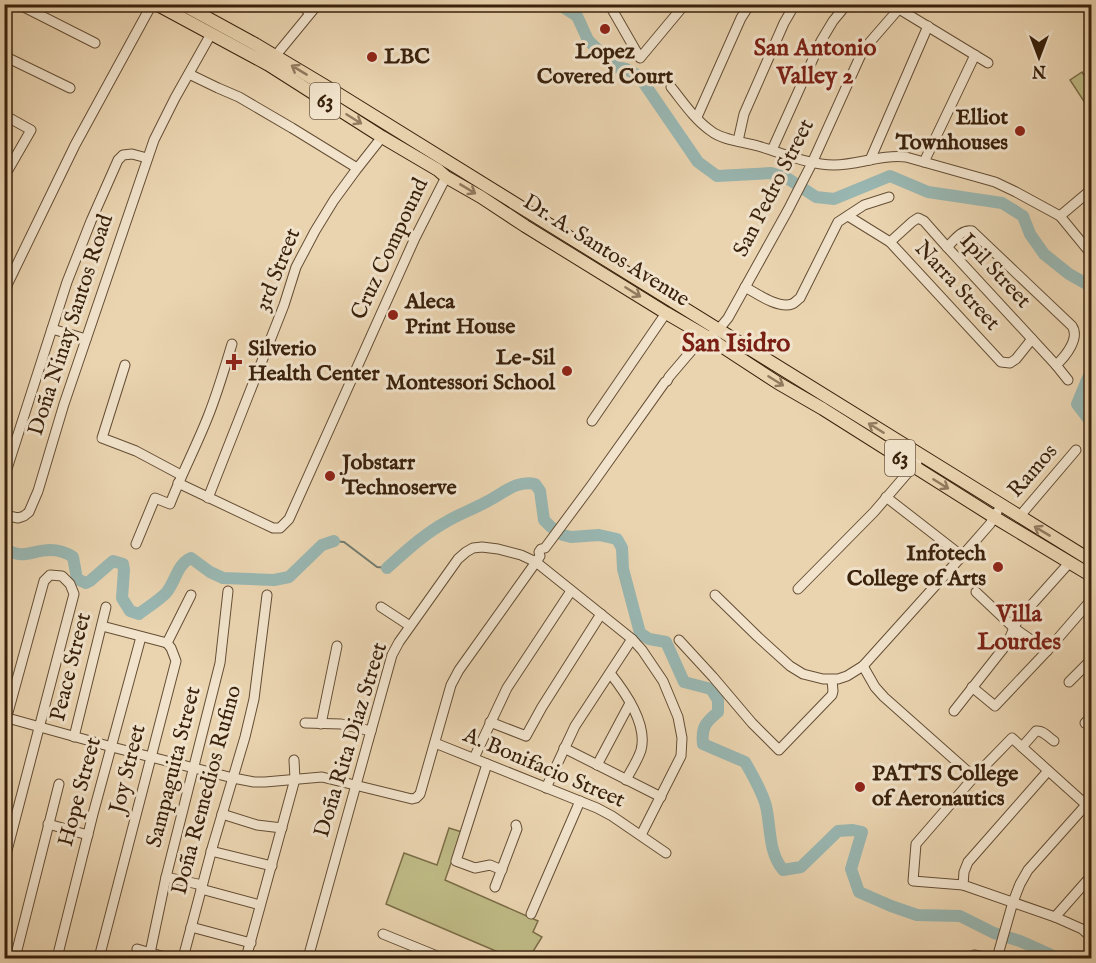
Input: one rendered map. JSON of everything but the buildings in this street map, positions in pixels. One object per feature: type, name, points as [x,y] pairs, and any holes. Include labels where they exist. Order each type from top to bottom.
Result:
[{"type":"main road","name":"Dr. A. Santos Avenue","points":[[154,4],[211,34],[272,60],[382,137],[443,169],[525,226],[1092,576]]},
{"type":"main road","name":"Dr. A. Santos Avenue","points":[[182,4],[443,169],[719,329],[1092,561]]},
{"type":"street","points":[[18,4],[95,43]]},
{"type":"street","points":[[4,296],[8,283],[75,145],[154,4]]},
{"type":"street","points":[[300,4],[310,13]]},
{"type":"street","points":[[272,60],[318,4]]},
{"type":"street","points":[[609,4],[640,58],[685,4]]},
{"type":"street","points":[[697,117],[741,18],[750,4]]},
{"type":"street","points":[[738,141],[744,114],[784,23],[795,4]]},
{"type":"street","points":[[772,150],[821,41],[847,4]]},
{"type":"street","points":[[901,7],[988,63]]},
{"type":"street","name":"San Pedro Street","points":[[356,785],[412,799],[420,794],[447,697],[459,670],[667,379],[692,350],[709,338],[728,318],[812,163],[863,50],[901,7]]},
{"type":"street","points":[[870,160],[928,26]]},
{"type":"street","name":"Doña Ninay Santos Road","points":[[4,515],[18,518],[29,512],[38,491],[147,158],[154,140],[211,34]]},
{"type":"street","points":[[924,162],[975,55]]},
{"type":"street","points":[[4,56],[70,88]]},
{"type":"street","points":[[189,74],[238,97],[357,168]]},
{"type":"street","points":[[671,87],[709,130],[718,136],[812,163],[832,165],[894,156],[924,162],[1003,185],[1059,216],[1090,248]]},
{"type":"street","points":[[4,116],[31,130],[6,169]]},
{"type":"street","name":"3rd Street","points":[[208,498],[284,305],[296,267],[334,200],[382,137]]},
{"type":"street","name":"Doña Ninay Santos Road","points":[[4,478],[67,282],[118,160],[123,155],[132,154],[147,158]]},
{"type":"street","name":"Cruz Compound","points":[[125,365],[102,438],[136,451],[208,498],[273,528],[280,528],[289,519],[415,238],[443,169]]},
{"type":"street","points":[[1059,216],[1092,189]]},
{"type":"street","points":[[745,287],[772,302],[783,305],[791,304],[800,298],[838,222],[864,205],[889,196]]},
{"type":"street","name":"Narra Street","points":[[848,216],[890,242],[1001,362],[1010,363],[1016,359],[1032,339]]},
{"type":"street","name":"Ipil Street","points":[[890,242],[918,218],[924,221],[1068,380]]},
{"type":"street","points":[[947,247],[963,232],[972,231],[1072,326],[1075,338],[1064,358],[1056,365]]},
{"type":"street","points":[[592,421],[666,313]]},
{"type":"street","points":[[52,329],[86,339]]},
{"type":"street","points":[[136,544],[155,498],[170,504],[209,413],[232,344]]},
{"type":"street","name":"Ramos","points":[[1019,517],[1076,450]]},
{"type":"street","points":[[798,590],[849,538],[921,456]]},
{"type":"street","points":[[886,497],[962,556]]},
{"type":"street","points":[[715,595],[753,633],[790,666],[803,674],[832,680],[847,676],[862,666],[962,556],[1002,506]]},
{"type":"street","name":"Doña Rita Diaz Street","points":[[308,958],[392,655],[458,559],[473,548],[498,549],[521,555],[543,552],[571,591],[632,639],[663,681],[678,717],[682,738],[681,756],[641,835]]},
{"type":"street","points":[[954,711],[1006,645],[1018,620],[1070,562]]},
{"type":"street","points":[[4,862],[40,726],[74,594],[70,584],[62,576],[50,575],[44,581],[5,721],[40,726],[112,747],[254,782],[322,777],[356,785]]},
{"type":"street","name":"Sampaguita Street","points":[[150,953],[166,877],[220,663],[228,591]]},
{"type":"street","points":[[474,758],[507,688],[571,591]]},
{"type":"street","points":[[976,592],[1014,628],[1047,651]]},
{"type":"street","points":[[102,626],[167,643],[191,594]]},
{"type":"street","name":"Doña Remedios Rufino","points":[[183,958],[254,699],[267,595]]},
{"type":"street","points":[[972,687],[995,706],[1092,599]]},
{"type":"street","points":[[381,606],[410,626]]},
{"type":"street","name":"Peace Street","points":[[74,737],[106,607]]},
{"type":"street","points":[[490,722],[525,736],[601,614]]},
{"type":"street","name":"Hope Street","points":[[57,958],[141,637]]},
{"type":"street","points":[[546,788],[575,726],[632,639]]},
{"type":"street","points":[[679,640],[752,723],[779,750],[832,695],[832,680]]},
{"type":"street","name":"Joy Street","points":[[99,958],[176,662],[167,643]]},
{"type":"street","points":[[321,724],[337,646]]},
{"type":"street","points":[[1069,682],[1092,659]]},
{"type":"street","points":[[862,666],[884,697],[974,777]]},
{"type":"street","points":[[610,673],[624,690],[643,736],[641,751],[626,780]]},
{"type":"street","points":[[597,765],[630,703]]},
{"type":"street","points":[[305,723],[341,724],[371,731]]},
{"type":"street","points":[[1022,747],[1038,730],[1054,741]]},
{"type":"street","points":[[997,958],[1013,902],[1028,870],[1089,807],[1012,738],[974,777],[916,844],[913,881],[963,885],[1013,902],[1055,917],[1082,929],[1092,938]]},
{"type":"street","name":"A. Bonifacio Street","points":[[435,742],[612,816],[666,853]]},
{"type":"street","points":[[564,748],[661,797]]},
{"type":"street","points":[[246,958],[295,779],[294,760]]},
{"type":"street","points":[[487,764],[456,861],[476,868],[490,865],[502,870]]},
{"type":"street","points":[[963,885],[968,862],[1048,771]]},
{"type":"street","points":[[15,958],[59,784]]},
{"type":"street","points":[[531,914],[580,801]]},
{"type":"street","points":[[222,814],[257,825],[282,828]]},
{"type":"street","points":[[48,824],[88,835]]},
{"type":"street","points":[[495,887],[517,829],[516,825]]},
{"type":"street","points":[[211,851],[272,866]]},
{"type":"street","points":[[1055,917],[1092,875]]},
{"type":"street","points":[[166,877],[261,905]]},
{"type":"street","points":[[191,927],[251,944]]},
{"type":"street","points":[[383,934],[442,958]]},
{"type":"street","points":[[137,949],[168,958]]},
{"type":"street","points":[[971,958],[974,955],[990,958]]},
{"type":"shaded area","points":[[1082,72],[1091,87],[1091,98],[1085,103],[1070,80]]},
{"type":"shaded area","points":[[449,828],[462,832],[445,880],[538,921],[533,932],[542,937],[529,958],[512,958],[386,904],[404,853],[437,865]]},
{"type":"waterway","points":[[558,4],[577,16],[588,40],[615,67],[626,69],[639,76],[698,162],[717,176],[771,173],[787,178],[816,197],[834,199],[890,176],[928,192],[1002,203],[1023,216],[1030,234],[1044,254],[1069,274],[1092,287]]},
{"type":"waterway","points":[[1092,368],[1077,404],[1092,425]]},
{"type":"waterway","points":[[387,568],[422,538],[451,519],[510,488],[528,483],[535,484],[540,491],[544,520],[551,527],[571,537],[599,535],[617,539],[622,548],[623,569],[640,633],[649,639],[666,642],[684,682],[711,689],[718,700],[718,712],[707,722],[704,729],[703,744],[745,762],[764,800],[772,847],[783,870],[801,867],[838,831],[862,832],[851,869],[859,892],[917,915],[960,916],[994,933],[1020,941],[1058,958]]},
{"type":"waterway","points":[[334,541],[344,542],[377,567],[387,568]]},
{"type":"waterway","points":[[4,548],[17,554],[43,550],[68,554],[73,557],[77,579],[86,583],[113,561],[123,564],[122,598],[130,611],[139,614],[166,593],[183,564],[191,558],[210,572],[223,578],[274,580],[289,577],[322,545],[334,541]]},
{"type":"place","name":"Lopez Covered Court","points":[[605,29]]},
{"type":"place","name":"LBC","points":[[372,57]]},
{"type":"place","name":"Elliot Townhouses","points":[[1020,131]]},
{"type":"place","name":"Aleca Print House","points":[[393,315]]},
{"type":"place","name":"Silverio Health Center","points":[[234,362]]},
{"type":"place","name":"Le-Sil Montessori School","points":[[567,371]]},
{"type":"place","name":"Jobstarr Technoserve","points":[[330,476]]},
{"type":"place","name":"Infotech College of Arts","points":[[998,567]]},
{"type":"place","name":"PATTS College of Aeronautics","points":[[860,787]]},
{"type":"district","name":"San Antonio Valley 2","points":[[815,62]]},
{"type":"district","name":"San Isidro","points":[[736,343]]},
{"type":"district","name":"Villa Lourdes","points":[[1019,628]]}]
